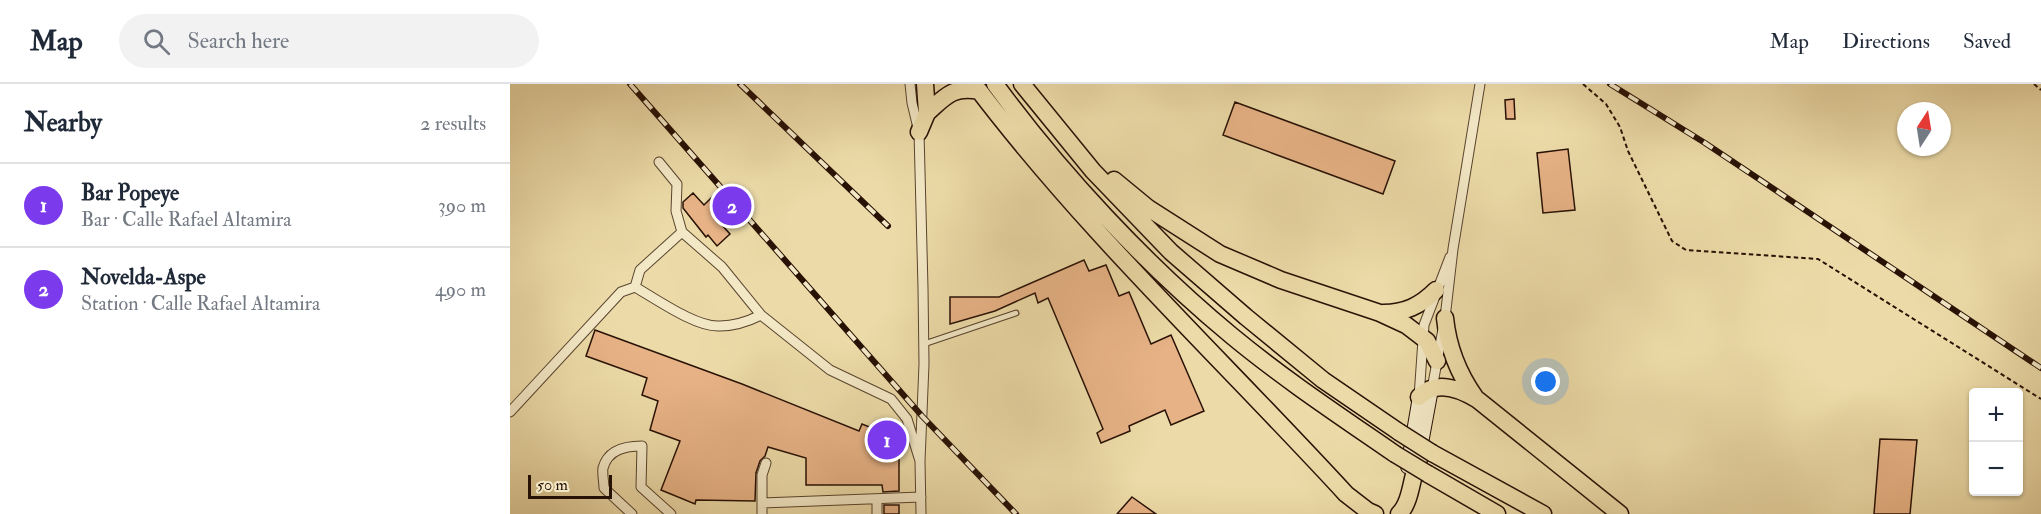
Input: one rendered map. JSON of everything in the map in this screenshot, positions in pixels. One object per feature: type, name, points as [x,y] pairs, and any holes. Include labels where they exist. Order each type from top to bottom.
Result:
[{"type":"highway","points":[[925,84],[927,113]]},
{"type":"highway","points":[[995,84],[1088,197],[1156,267],[1232,336],[1310,396],[1395,454],[1426,462],[1543,514]]},
{"type":"highway","points":[[1022,84],[1093,171],[1171,252],[1323,380],[1399,432],[1426,462],[1497,514]]},
{"type":"highway","points":[[919,132],[927,113],[951,91],[976,87],[1005,126],[1095,228],[1346,494],[1375,514]]},
{"type":"highway","points":[[1093,171],[1114,180],[1148,208],[1220,254],[1281,280],[1380,313],[1406,325],[1422,335],[1431,347],[1437,362]]},
{"type":"highway","points":[[1380,313],[1407,310],[1418,306],[1436,290]]},
{"type":"highway","points":[[1445,318],[1447,337],[1453,357],[1468,387],[1478,400]]},
{"type":"highway","points":[[1425,393],[1439,387],[1456,389],[1478,400],[1620,514]]},
{"type":"highway","points":[[1400,514],[1405,507],[1412,477],[1426,462]]},
{"type":"highway","points":[[1346,494],[1357,514]]},
{"type":"street","points":[[910,84],[919,132],[924,344],[920,461],[921,514]]},
{"type":"street","points":[[1400,514],[1425,393],[1437,362],[1480,84]]},
{"type":"street","points":[[659,162],[677,184],[676,211],[682,232],[722,267],[761,315],[830,370],[891,399],[907,419],[920,461]]},
{"type":"street","points":[[635,287],[640,270],[682,232]]},
{"type":"street","points":[[1410,514],[1426,462],[1422,335],[1436,290],[1453,249]]},
{"type":"street","points":[[510,412],[621,292],[635,287],[691,319],[718,327],[748,321],[761,315]]},
{"type":"street","points":[[632,514],[604,488],[603,469],[612,453],[625,446],[642,446],[641,487],[671,514]]},
{"type":"street","points":[[762,514],[762,475],[766,463]]},
{"type":"street","points":[[762,503],[921,497]]},
{"type":"street","points":[[877,499],[877,514]]},
{"type":"lane","points":[[924,344],[1016,313]]},
{"type":"path","points":[[1583,84],[1606,104],[1620,127],[1628,151],[1672,241],[1686,250],[1818,259],[2041,399]]},
{"type":"path","points":[[2034,84],[2041,90]]},
{"type":"building","points":[[1514,99],[1515,119],[1506,119],[1505,100]]},
{"type":"building","points":[[1235,102],[1395,161],[1383,194],[1223,135]]},
{"type":"building","points":[[1568,149],[1575,210],[1543,213],[1537,153]]},
{"type":"building","points":[[693,193],[704,205],[713,196],[730,216],[721,224],[730,234],[717,246],[708,235],[706,237],[683,208],[683,202]]},
{"type":"building","points":[[1084,260],[1089,271],[1106,265],[1119,296],[1129,292],[1151,344],[1171,335],[1204,411],[1171,425],[1165,410],[1129,426],[1130,431],[1101,443],[1097,433],[1103,429],[1048,298],[1038,303],[1035,293],[995,311],[950,324],[950,297],[999,297]]},
{"type":"building","points":[[595,330],[742,384],[859,431],[862,424],[899,439],[899,491],[883,492],[882,485],[806,485],[806,458],[768,447],[756,473],[755,501],[696,500],[695,504],[661,490],[680,441],[650,430],[658,401],[642,395],[647,378],[586,356]]},
{"type":"building","points":[[1880,439],[1917,440],[1910,514],[1874,514]]},
{"type":"building","points":[[1132,497],[1156,514],[1117,514]]},
{"type":"building","points":[[884,505],[899,505],[899,514],[884,514]]},
{"type":"railway","points":[[630,84],[922,416],[1016,514]]},
{"type":"railway","points":[[740,84],[888,226]]},
{"type":"railway","points":[[1610,84],[1705,143],[2041,368]]},
{"type":"place","name":"Novelda-Aspe","points":[[732,206]]},
{"type":"place","name":"Bar Popeye","points":[[887,440]]}]
